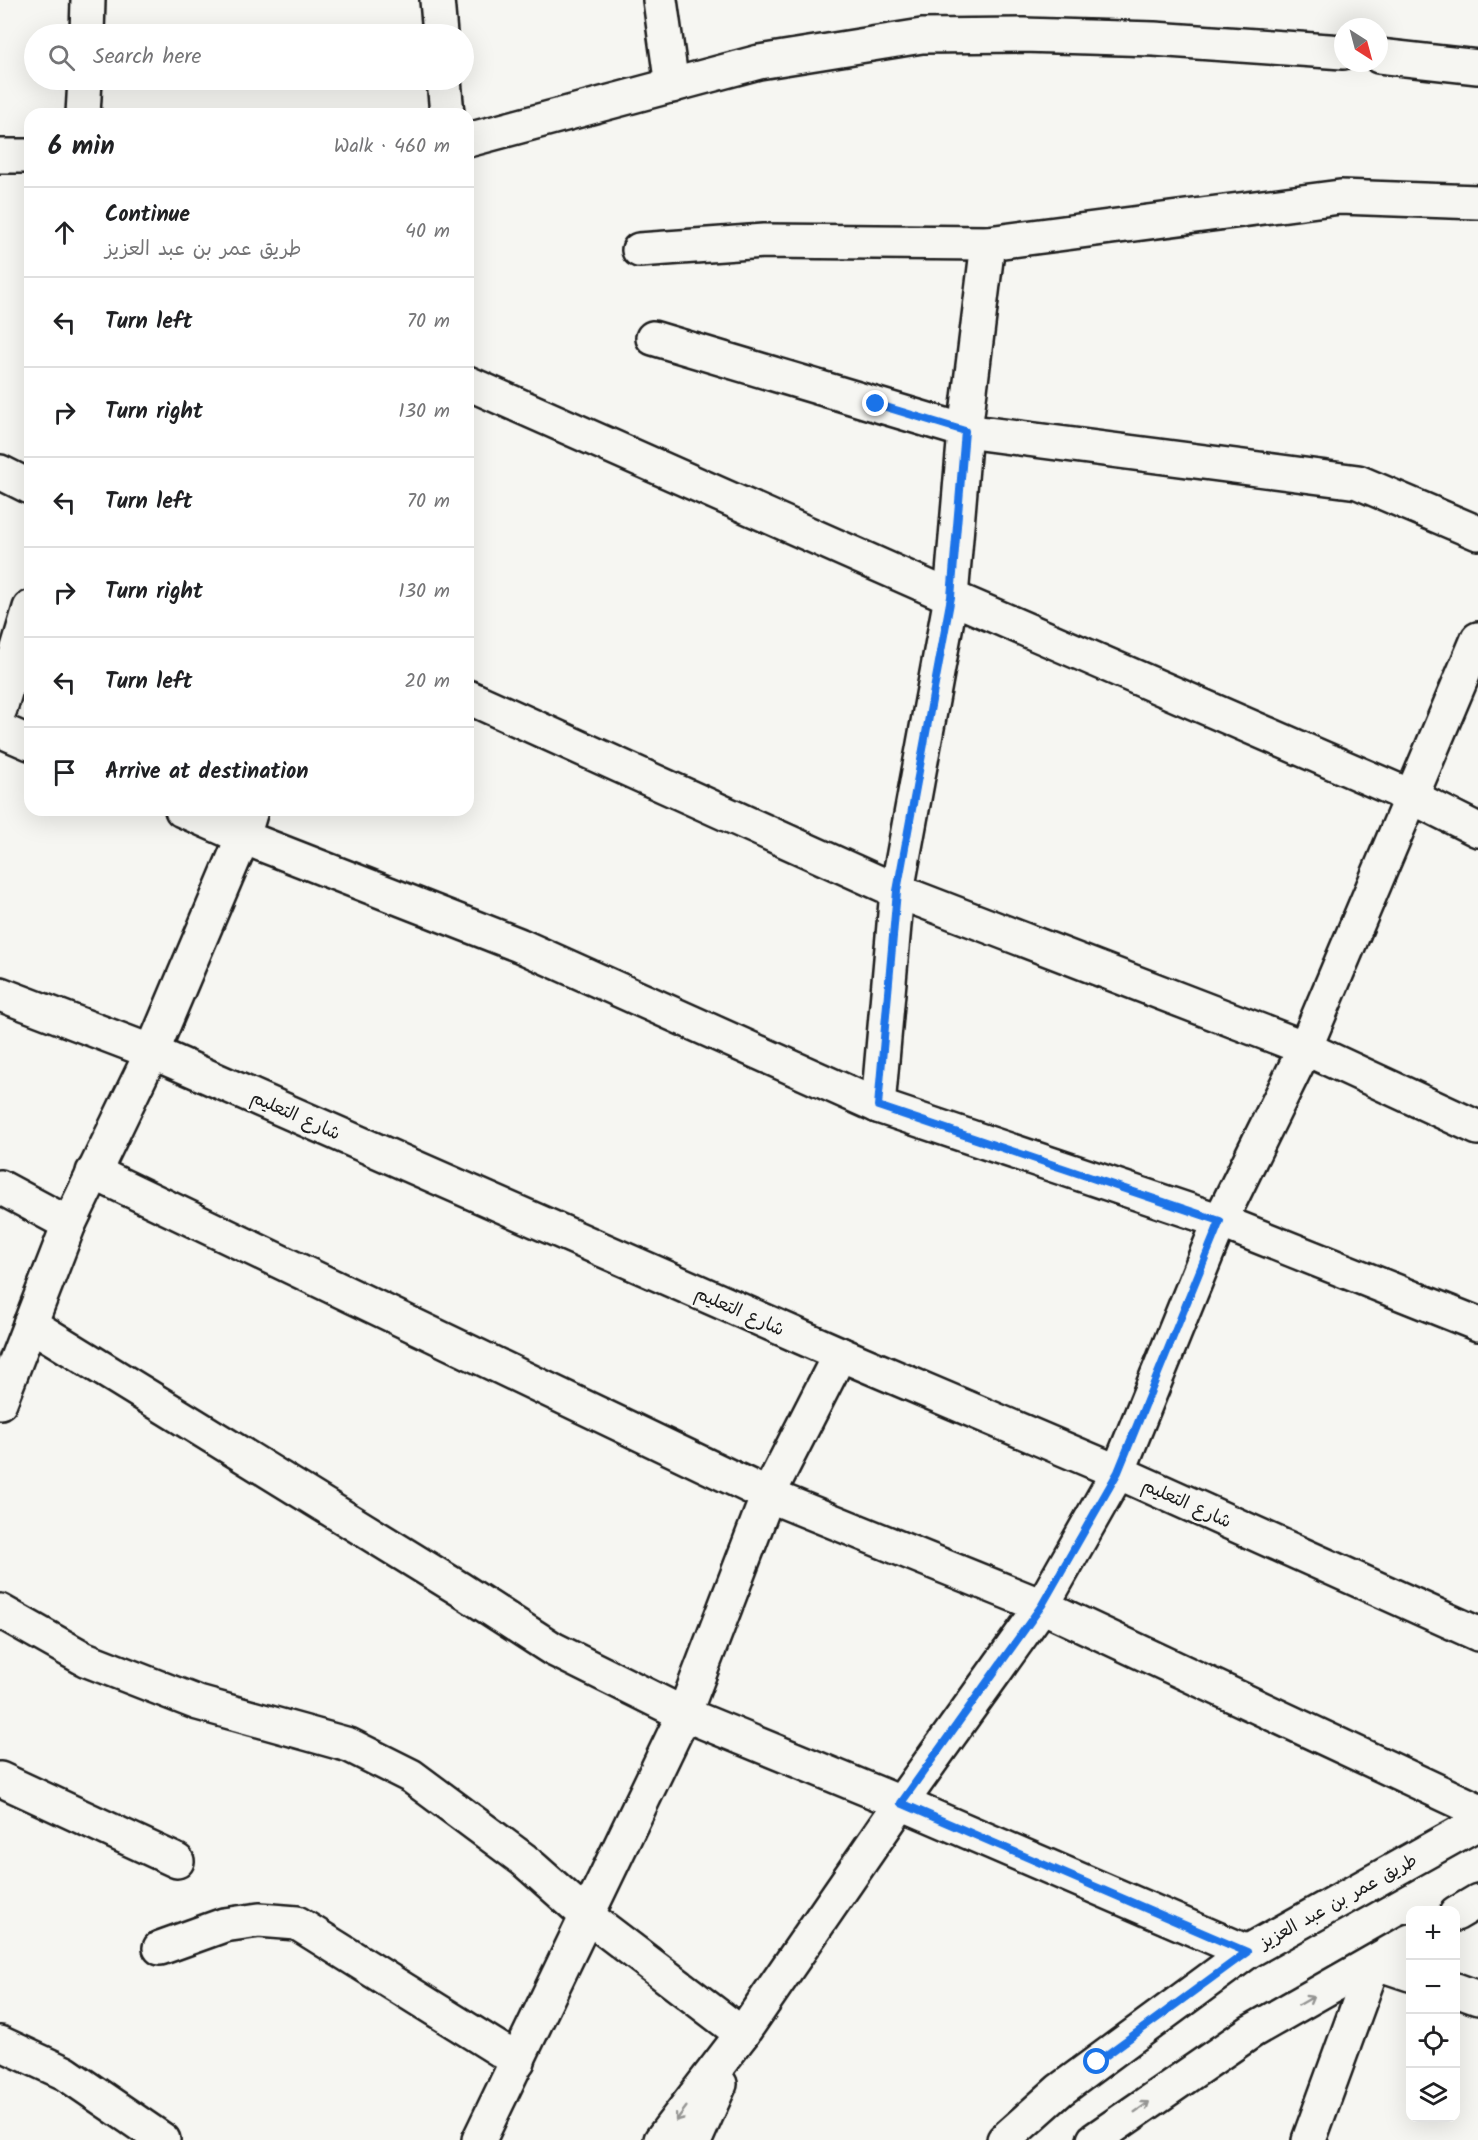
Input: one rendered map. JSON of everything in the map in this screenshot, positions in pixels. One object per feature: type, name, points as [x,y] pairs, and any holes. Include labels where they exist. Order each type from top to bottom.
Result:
[{"type":"street","points":[[87,24],[88,0]]},
{"type":"street","points":[[437,0],[439,24]]},
{"type":"street","points":[[660,0],[672,86]]},
{"type":"street","points":[[474,138],[759,62],[922,36],[1023,35],[1142,39],[1334,51]]},
{"type":"street","points":[[1388,57],[1478,67]]},
{"type":"street","points":[[83,108],[84,90]]},
{"type":"street","points":[[445,90],[446,108]]},
{"type":"street","points":[[0,156],[24,156]]},
{"type":"street","points":[[639,250],[764,241],[988,243],[1340,197],[1478,202]]},
{"type":"street","points":[[878,1106],[897,891],[951,597],[965,431],[988,243]]},
{"type":"street","points":[[653,338],[965,431],[1358,482],[1478,533]]},
{"type":"street","points":[[474,386],[951,597],[1410,796],[1478,830]]},
{"type":"street","points":[[0,472],[24,484]]},
{"type":"street","points":[[0,709],[24,628]]},
{"type":"street","points":[[661,2140],[742,2034],[901,1803],[1042,1605],[1118,1472],[1220,1221],[1305,1048],[1478,639]]},
{"type":"street","points":[[474,700],[897,891],[1305,1048],[1478,1128]]},
{"type":"street","points":[[0,730],[24,740]]},
{"type":"street","points":[[212,816],[247,823],[878,1106],[1220,1221],[1478,1324]]},
{"type":"street","points":[[0,1402],[69,1224],[152,1052],[247,823]]},
{"type":"street","name":"شارع التعليم","points":[[0,994],[152,1052],[840,1354],[1118,1472],[1478,1634]]},
{"type":"street","points":[[93,1172],[768,1495],[1042,1605],[1478,1810]]},
{"type":"street","points":[[0,1187],[69,1224]]},
{"type":"street","points":[[30,1324],[460,1589],[553,1649],[684,1714],[901,1803],[1247,1952]]},
{"type":"street","points":[[478,2140],[684,1714],[768,1495],[840,1354]]},
{"type":"street","points":[[0,1611],[85,1659],[198,1703],[349,1745],[411,1776],[524,1860],[586,1915],[742,2034]]},
{"type":"street","points":[[0,1779],[177,1861]]},
{"type":"street","name":"طريق عمر بن عبد العزيز","points":[[1004,2140],[1060,2090],[1247,1952],[1478,1823]]},
{"type":"street","points":[[1460,1911],[1478,1901]]},
{"type":"street","points":[[160,1948],[224,1925],[259,1920],[297,1923],[518,2061]]},
{"type":"street","points":[[1094,2140],[1252,2031],[1406,1943]]},
{"type":"street","points":[[1374,1962],[1406,1973]]},
{"type":"street","points":[[1309,2140],[1374,1962]]},
{"type":"street","points":[[1460,1992],[1478,1998]]},
{"type":"street","points":[[695,2140],[742,2034]]},
{"type":"street","points":[[7,2056],[65,2073],[163,2140]]},
{"type":"street","points":[[986,2140],[1060,2090]]},
{"type":"route","points":[[876,404],[965,431],[951,597],[897,891],[878,1106],[1220,1221],[1118,1472],[1042,1605],[901,1803],[1247,1952],[1097,2062]]}]
